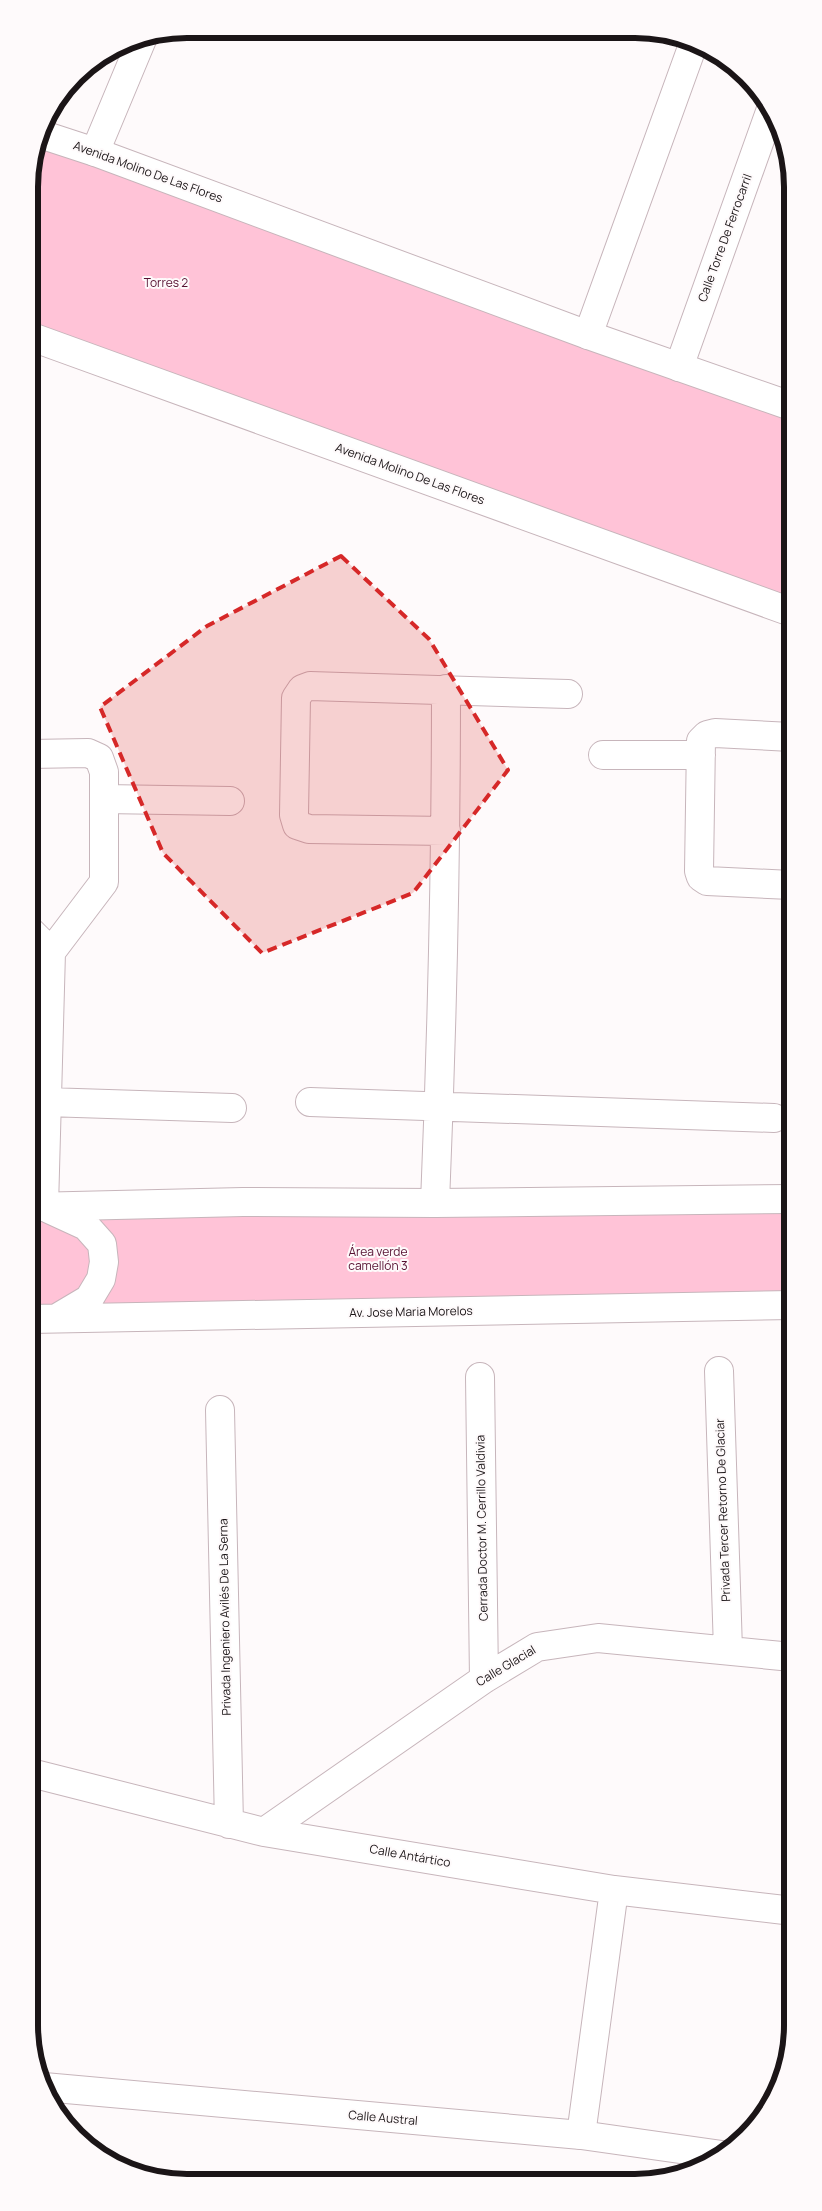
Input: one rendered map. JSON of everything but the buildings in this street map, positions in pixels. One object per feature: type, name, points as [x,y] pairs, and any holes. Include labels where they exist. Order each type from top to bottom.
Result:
[{"type":"street","points":[[95,152],[140,45]]},
{"type":"street","points":[[588,335],[692,49]]},
{"type":"street","name":"Calle Torre De Ferrocarril","points":[[679,367],[768,120]]},
{"type":"street","name":"Avenida Molino De Las Flores","points":[[46,138],[95,152],[588,335],[784,404]]},
{"type":"street","name":"Avenida Molino De Las Flores","points":[[38,339],[784,607]]},
{"type":"street","points":[[446,831],[309,829],[297,825],[294,815],[296,698],[302,689],[310,686],[568,694]]},
{"type":"street","points":[[435,1203],[446,831],[446,690]]},
{"type":"street","points":[[784,738],[715,733],[707,735],[702,741],[699,870],[701,877],[708,881],[784,885]]},
{"type":"street","points":[[38,754],[88,753],[99,758],[104,772],[104,882],[51,952],[39,1071],[38,1104],[232,1108]]},
{"type":"street","points":[[603,755],[701,754]]},
{"type":"street","points":[[104,799],[230,801]]},
{"type":"street","points":[[38,938],[51,952]]},
{"type":"street","points":[[310,1102],[774,1118]]},
{"type":"street","points":[[38,1207],[243,1202],[435,1203],[784,1199]]},
{"type":"street","points":[[38,1207],[86,1226],[102,1244],[104,1262],[100,1279],[89,1299],[43,1319]]},
{"type":"street","name":"Av. Jose Maria Morelos","points":[[43,1319],[784,1305]]},
{"type":"street","name":"Privada Tercer Retorno De Glaciar","points":[[719,1370],[728,1650]]},
{"type":"street","name":"Cerrada Doctor M. Cerrillo Valdivia","points":[[480,1377],[484,1679]]},
{"type":"street","name":"Privada Ingeniero Avilés De La Serna","points":[[220,1410],[229,1824]]},
{"type":"street","name":"Calle Glacial","points":[[264,1832],[484,1679],[538,1647],[598,1638],[784,1656]]},
{"type":"street","name":"Calle Antártico","points":[[38,1775],[264,1832],[614,1890],[784,1910]]},
{"type":"street","points":[[581,2135],[614,1890]]},
{"type":"street","name":"Calle Austral","points":[[52,2088],[581,2135],[710,2153]]},
{"type":"highlighted area","points":[[341,556],[429,639],[508,770],[413,893],[262,953],[163,853],[100,707],[207,626]]},
{"type":"green space","name":"Torres 2","points":[[44,145],[784,408],[784,598],[38,336],[38,177]]},
{"type":"green space","name":"Área verde camellón 3","points":[[784,1204],[784,1300],[87,1306],[99,1295],[84,1218]]},
{"type":"green space","points":[[38,1215],[101,1244],[80,1304],[38,1309]]}]
